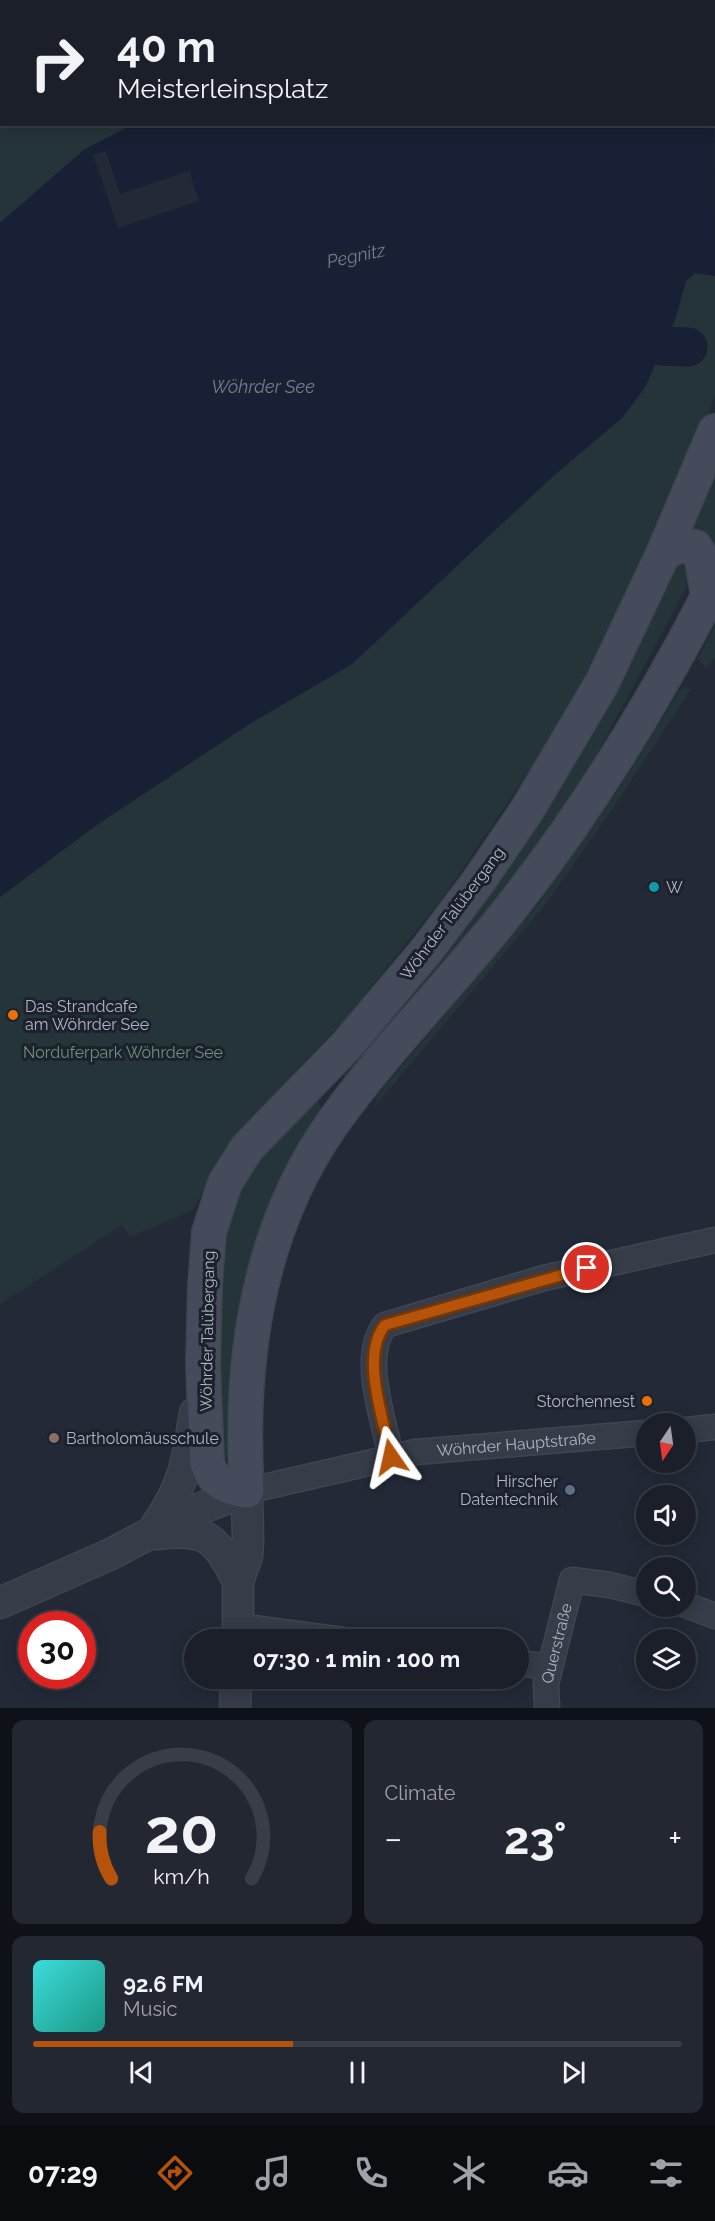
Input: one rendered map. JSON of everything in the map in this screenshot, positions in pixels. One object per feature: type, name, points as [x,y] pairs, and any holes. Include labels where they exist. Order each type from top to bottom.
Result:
[{"type":"main road","name":"Wöhrder Talübergang","points":[[247,1491],[226,1487],[216,1479],[208,1467],[205,1454],[203,1364],[209,1232],[225,1183],[247,1148],[346,1046],[426,951],[478,882],[526,810],[602,683],[663,554],[715,432]]},
{"type":"main road","points":[[247,1491],[245,1393],[252,1329],[261,1284],[280,1224],[302,1175],[341,1112],[492,931],[550,855],[619,750],[712,590],[702,559],[695,547],[678,545],[663,554]]},
{"type":"main road","points":[[341,1112],[331,1100],[330,1090],[346,1046]]},
{"type":"street","points":[[391,1457],[373,1362],[374,1342],[385,1325],[544,1278],[715,1240]]},
{"type":"street","points":[[151,1534],[175,1498],[184,1475],[203,1364]]},
{"type":"street","points":[[696,1429],[715,1427]]},
{"type":"street","name":"Wöhrder Hauptstraße","points":[[247,1491],[417,1452],[636,1434]]},
{"type":"street","points":[[0,1603],[151,1534],[188,1513],[247,1491],[247,1556],[238,1581],[238,1629]]},
{"type":"street","points":[[151,1534],[188,1531],[210,1538],[222,1551],[238,1581]]},
{"type":"street","name":"Querstraße","points":[[547,1708],[546,1684],[572,1580],[636,1592]]},
{"type":"street","points":[[696,1606],[713,1607]]},
{"type":"street","points":[[529,1664],[550,1667]]},
{"type":"street","points":[[235,1708],[236,1689]]},
{"type":"green space","points":[[0,126],[130,126],[85,149],[0,223]]},
{"type":"green space","name":"Norduferpark Wöhrder See","points":[[695,273],[715,276],[715,395],[694,450],[599,654],[537,760],[445,895],[342,1023],[258,1112],[221,1160],[193,1210],[130,1237],[122,1225],[0,1304],[0,897],[98,824],[251,723],[352,664],[551,478],[623,417],[645,387],[675,320],[686,281]]},
{"type":"green space","points":[[715,471],[715,551],[689,532]]},
{"type":"green space","points":[[682,553],[695,571],[559,825],[345,1085],[342,1082],[344,1074],[428,977],[456,937]]},
{"type":"green space","points":[[715,625],[715,658],[706,669],[698,658]]},
{"type":"green space","points":[[682,687],[691,689],[620,798],[545,905],[375,1106],[379,1093],[537,905],[614,796]]},
{"type":"green space","points":[[317,1094],[322,1116],[306,1152],[235,1456],[214,1462],[218,1261],[236,1185]]},
{"type":"water","name":"Wöhrder See","points":[[130,126],[714,126],[715,276],[695,273],[686,281],[675,320],[645,387],[623,417],[551,478],[352,664],[251,723],[98,824],[0,897],[0,223],[85,149]]},
{"type":"pier","points":[[106,151],[120,194],[189,171],[199,201],[118,228],[93,155]]},
{"type":"waterway","points":[[662,346],[688,347]]},
{"type":"place","name":"W","points":[[654,887]]},
{"type":"place","name":"Das Strandcafe am Wöhrder See","points":[[13,1015]]},
{"type":"place","name":"Storchennest","points":[[647,1401]]},
{"type":"place","name":"Bartholomäusschule","points":[[54,1438]]},
{"type":"place","name":"Hirscher Datentechnik","points":[[570,1490]]},
{"type":"route","points":[[391,1457],[373,1362],[374,1342],[385,1325],[544,1278],[587,1268]]},
{"type":"water label","name":"Pegnitz","points":[[356,256]]}]
